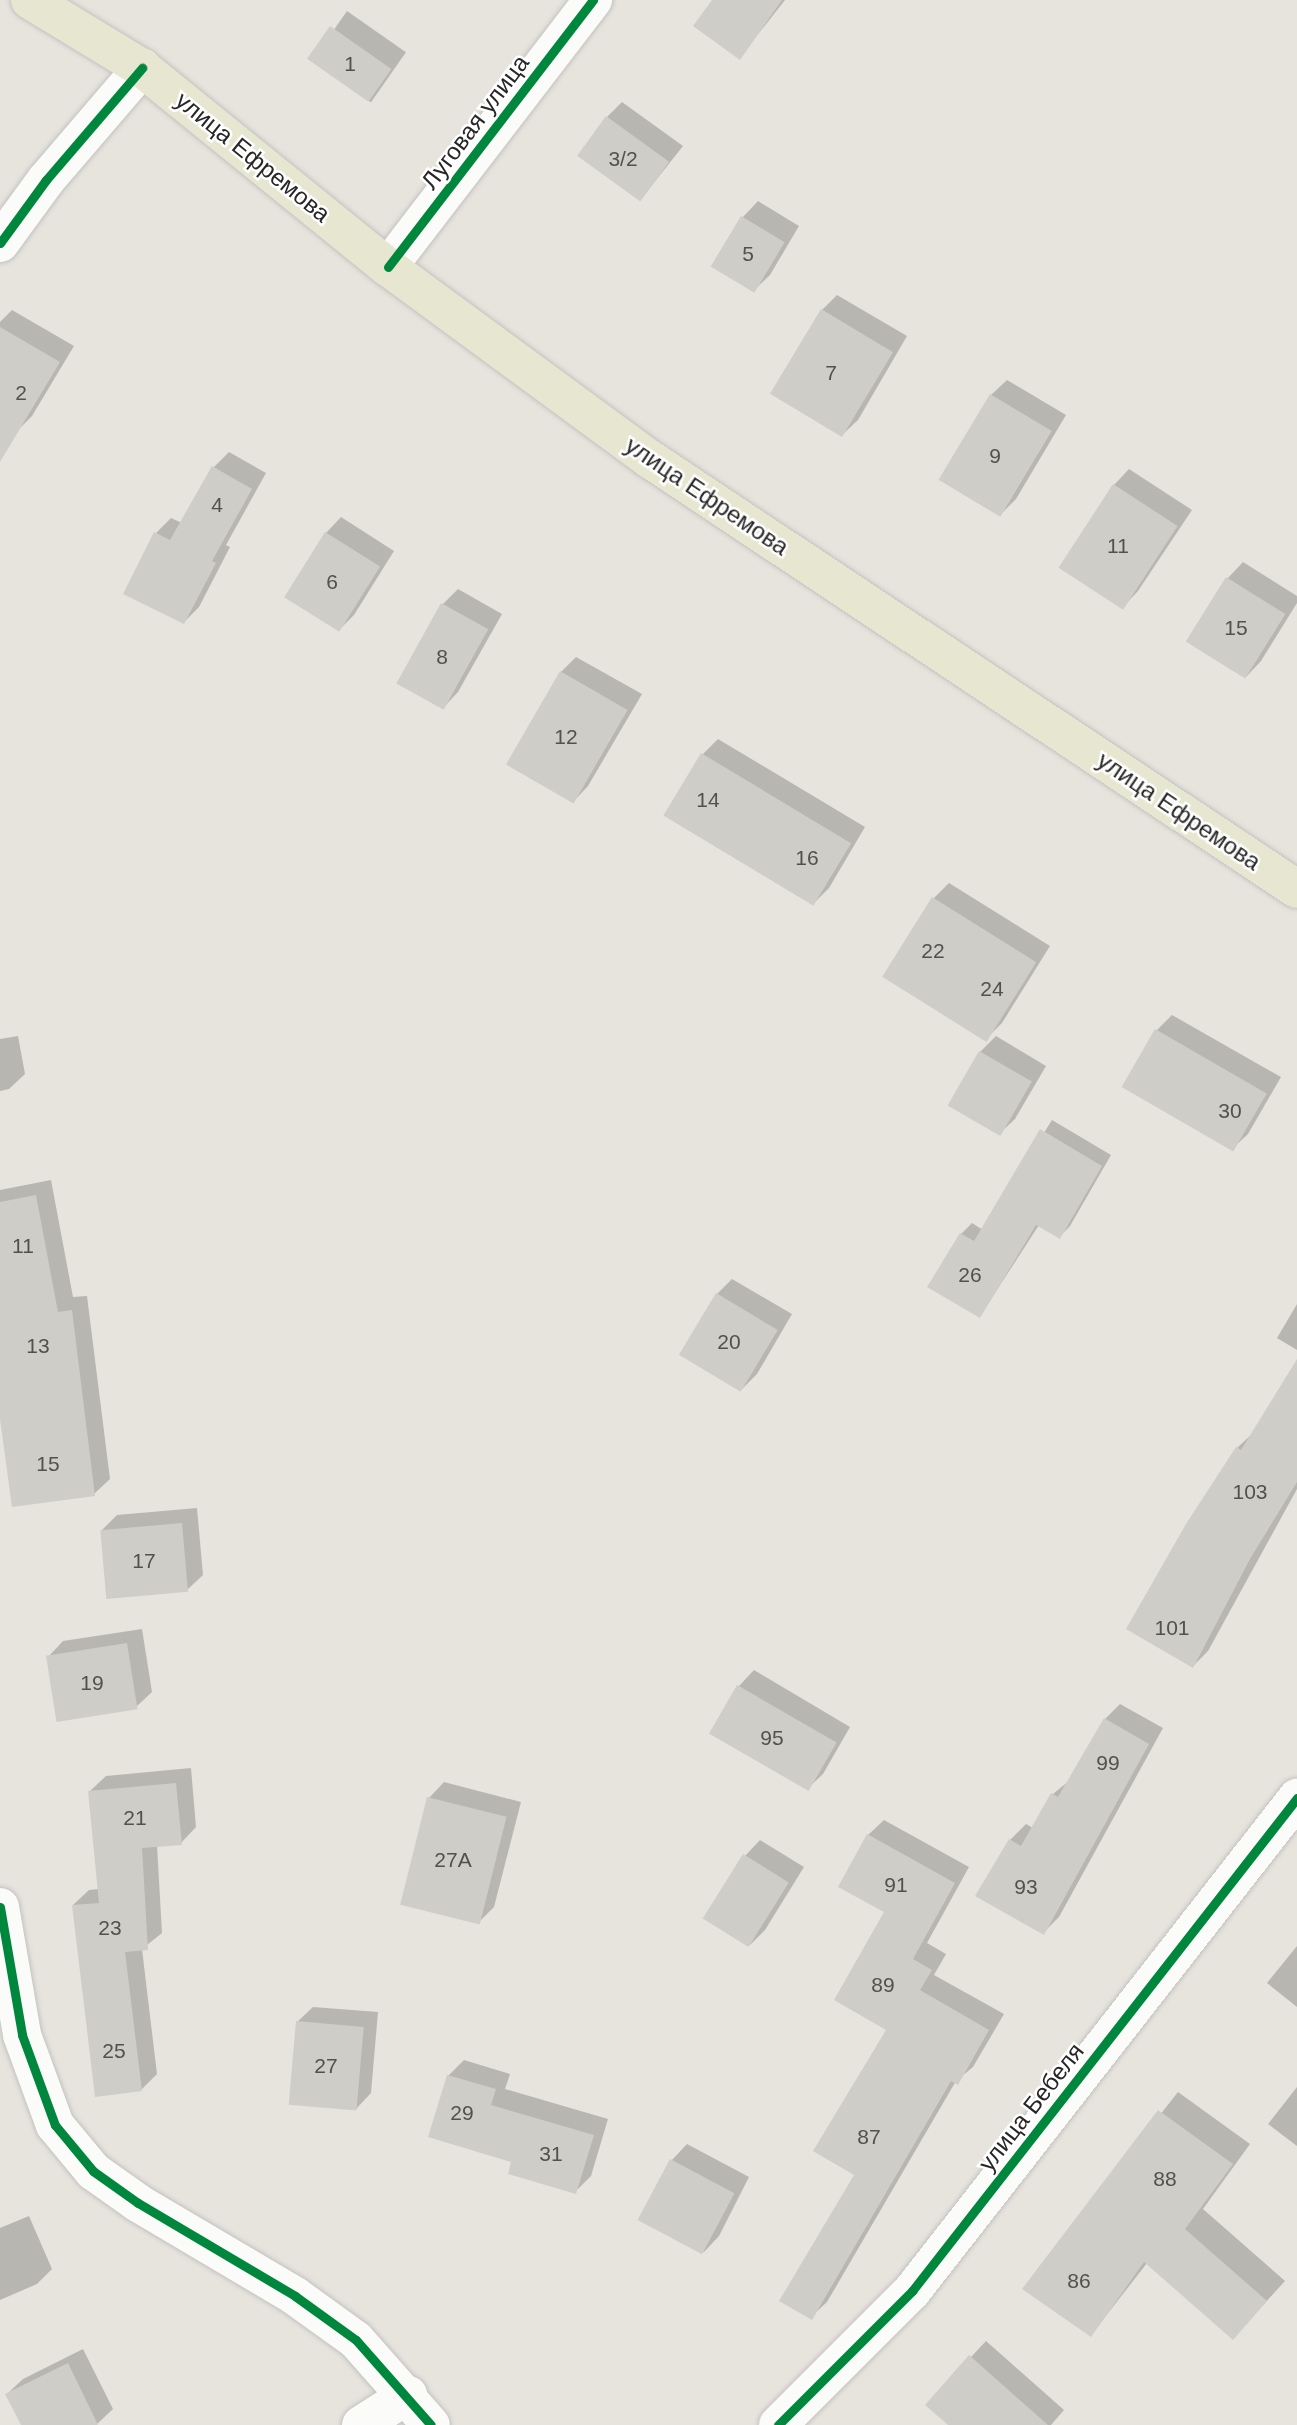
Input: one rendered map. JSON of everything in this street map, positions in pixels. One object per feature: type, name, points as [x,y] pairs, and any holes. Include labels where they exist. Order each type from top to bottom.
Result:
[{"type":"main road","points":[[30,0],[142,68]]},
{"type":"main road","points":[[82,0],[142,68]]},
{"type":"main road","name":"улица Ефремова","points":[[142,68],[388,267],[651,460],[1297,889]]},
{"type":"street","name":"Луговая улица","points":[[388,267],[593,0]]},
{"type":"street","points":[[0,243],[46,180],[142,68]]},
{"type":"street","name":"улица Бебеля","points":[[778,2425],[912,2291],[1297,1798]]},
{"type":"street","points":[[0,1907],[22,2035],[55,2125],[85,2162],[138,2203],[295,2296],[356,2340],[408,2395],[431,2425]]},
{"type":"street","points":[[361,2425],[408,2395]]},
{"type":"building","points":[[712,0],[782,0],[740,60],[693,26]]},
{"type":"building","points":[[330,26],[391,69],[368,102],[307,59]]},
{"type":"building","points":[[606,116],[669,162],[640,201],[577,156]]},
{"type":"building","points":[[741,216],[785,242],[754,293],[711,267]]},
{"type":"building","points":[[821,309],[893,352],[842,437],[770,394]]},
{"type":"building","points":[[0,327],[60,362],[0,462]]},
{"type":"building","points":[[990,394],[1052,431],[1000,517],[938,480]]},
{"type":"building","points":[[212,466],[252,489],[212,561],[216,563],[184,624],[123,594],[154,532],[170,540]]},
{"type":"building","points":[[1113,484],[1178,526],[1123,610],[1059,568]]},
{"type":"building","points":[[325,532],[380,566],[339,632],[284,597]]},
{"type":"building","points":[[1226,577],[1285,614],[1245,679],[1186,641]]},
{"type":"building","points":[[441,603],[488,629],[444,710],[396,683]]},
{"type":"building","points":[[560,671],[628,710],[574,804],[506,765]]},
{"type":"building","points":[[701,753],[851,843],[813,906],[663,816]]},
{"type":"building","points":[[932,897],[1036,962],[986,1042],[882,977]]},
{"type":"building","points":[[1155,1029],[1267,1094],[1233,1152],[1122,1087]]},
{"type":"building","points":[[979,1051],[1032,1082],[1000,1136],[948,1106]]},
{"type":"building","points":[[1040,1129],[1102,1166],[1060,1239],[1036,1225],[980,1318],[927,1287],[960,1233],[974,1241]]},
{"type":"building","points":[[36,1195],[58,1312],[72,1310],[95,1496],[12,1507],[0,1419],[0,1202]]},
{"type":"building","points":[[716,1293],[778,1330],[741,1392],[679,1355]]},
{"type":"building","points":[[1297,1359],[1297,1482],[1250,1559],[1193,1668],[1126,1629],[1186,1524],[1236,1447],[1241,1450]]},
{"type":"building","points":[[182,1523],[188,1592],[106,1599],[100,1530]]},
{"type":"building","points":[[127,1643],[137,1709],[56,1722],[46,1656]]},
{"type":"building","points":[[737,1685],[837,1742],[809,1791],[709,1733]]},
{"type":"building","points":[[1104,1718],[1149,1744],[1044,1935],[975,1896],[1009,1839],[1021,1846],[1051,1793],[1058,1797]]},
{"type":"building","points":[[176,1783],[182,1845],[142,1848],[148,1950],[125,1952],[142,2091],[95,2097],[72,1905],[99,1903],[88,1791]]},
{"type":"building","points":[[427,1797],[507,1817],[480,1925],[400,1905]]},
{"type":"building","points":[[867,1834],[955,1883],[913,1959],[932,1970],[920,1990],[989,2030],[958,2085],[951,2081],[812,2320],[779,2301],[854,2175],[813,2151],[886,2030],[834,2000],[884,1912],[838,1887]]},
{"type":"building","points":[[743,1854],[789,1883],[749,1947],[703,1918]]},
{"type":"building","points":[[296,2021],[364,2027],[356,2111],[289,2105]]},
{"type":"building","points":[[447,2075],[496,2089],[491,2105],[594,2135],[576,2194],[508,2174],[511,2162],[428,2137]]},
{"type":"building","points":[[1158,2110],[1233,2164],[1185,2229],[1267,2301],[1233,2340],[1144,2262],[1091,2337],[1022,2289]]},
{"type":"building","points":[[670,2159],[734,2193],[702,2254],[638,2220]]},
{"type":"building","points":[[969,2355],[1048,2425],[948,2425],[925,2405]]},
{"type":"building","points":[[68,2363],[98,2425],[21,2425],[5,2394]]},
{"type":"cycle path","points":[[388,267],[593,0]]},
{"type":"cycle path","points":[[0,243],[46,180],[142,68]]},
{"type":"cycle path","points":[[778,2425],[912,2291],[1297,1798]]},
{"type":"cycle path","points":[[0,1907],[22,2035],[55,2125],[93,2171],[138,2203],[295,2296],[356,2340],[431,2425]]}]
